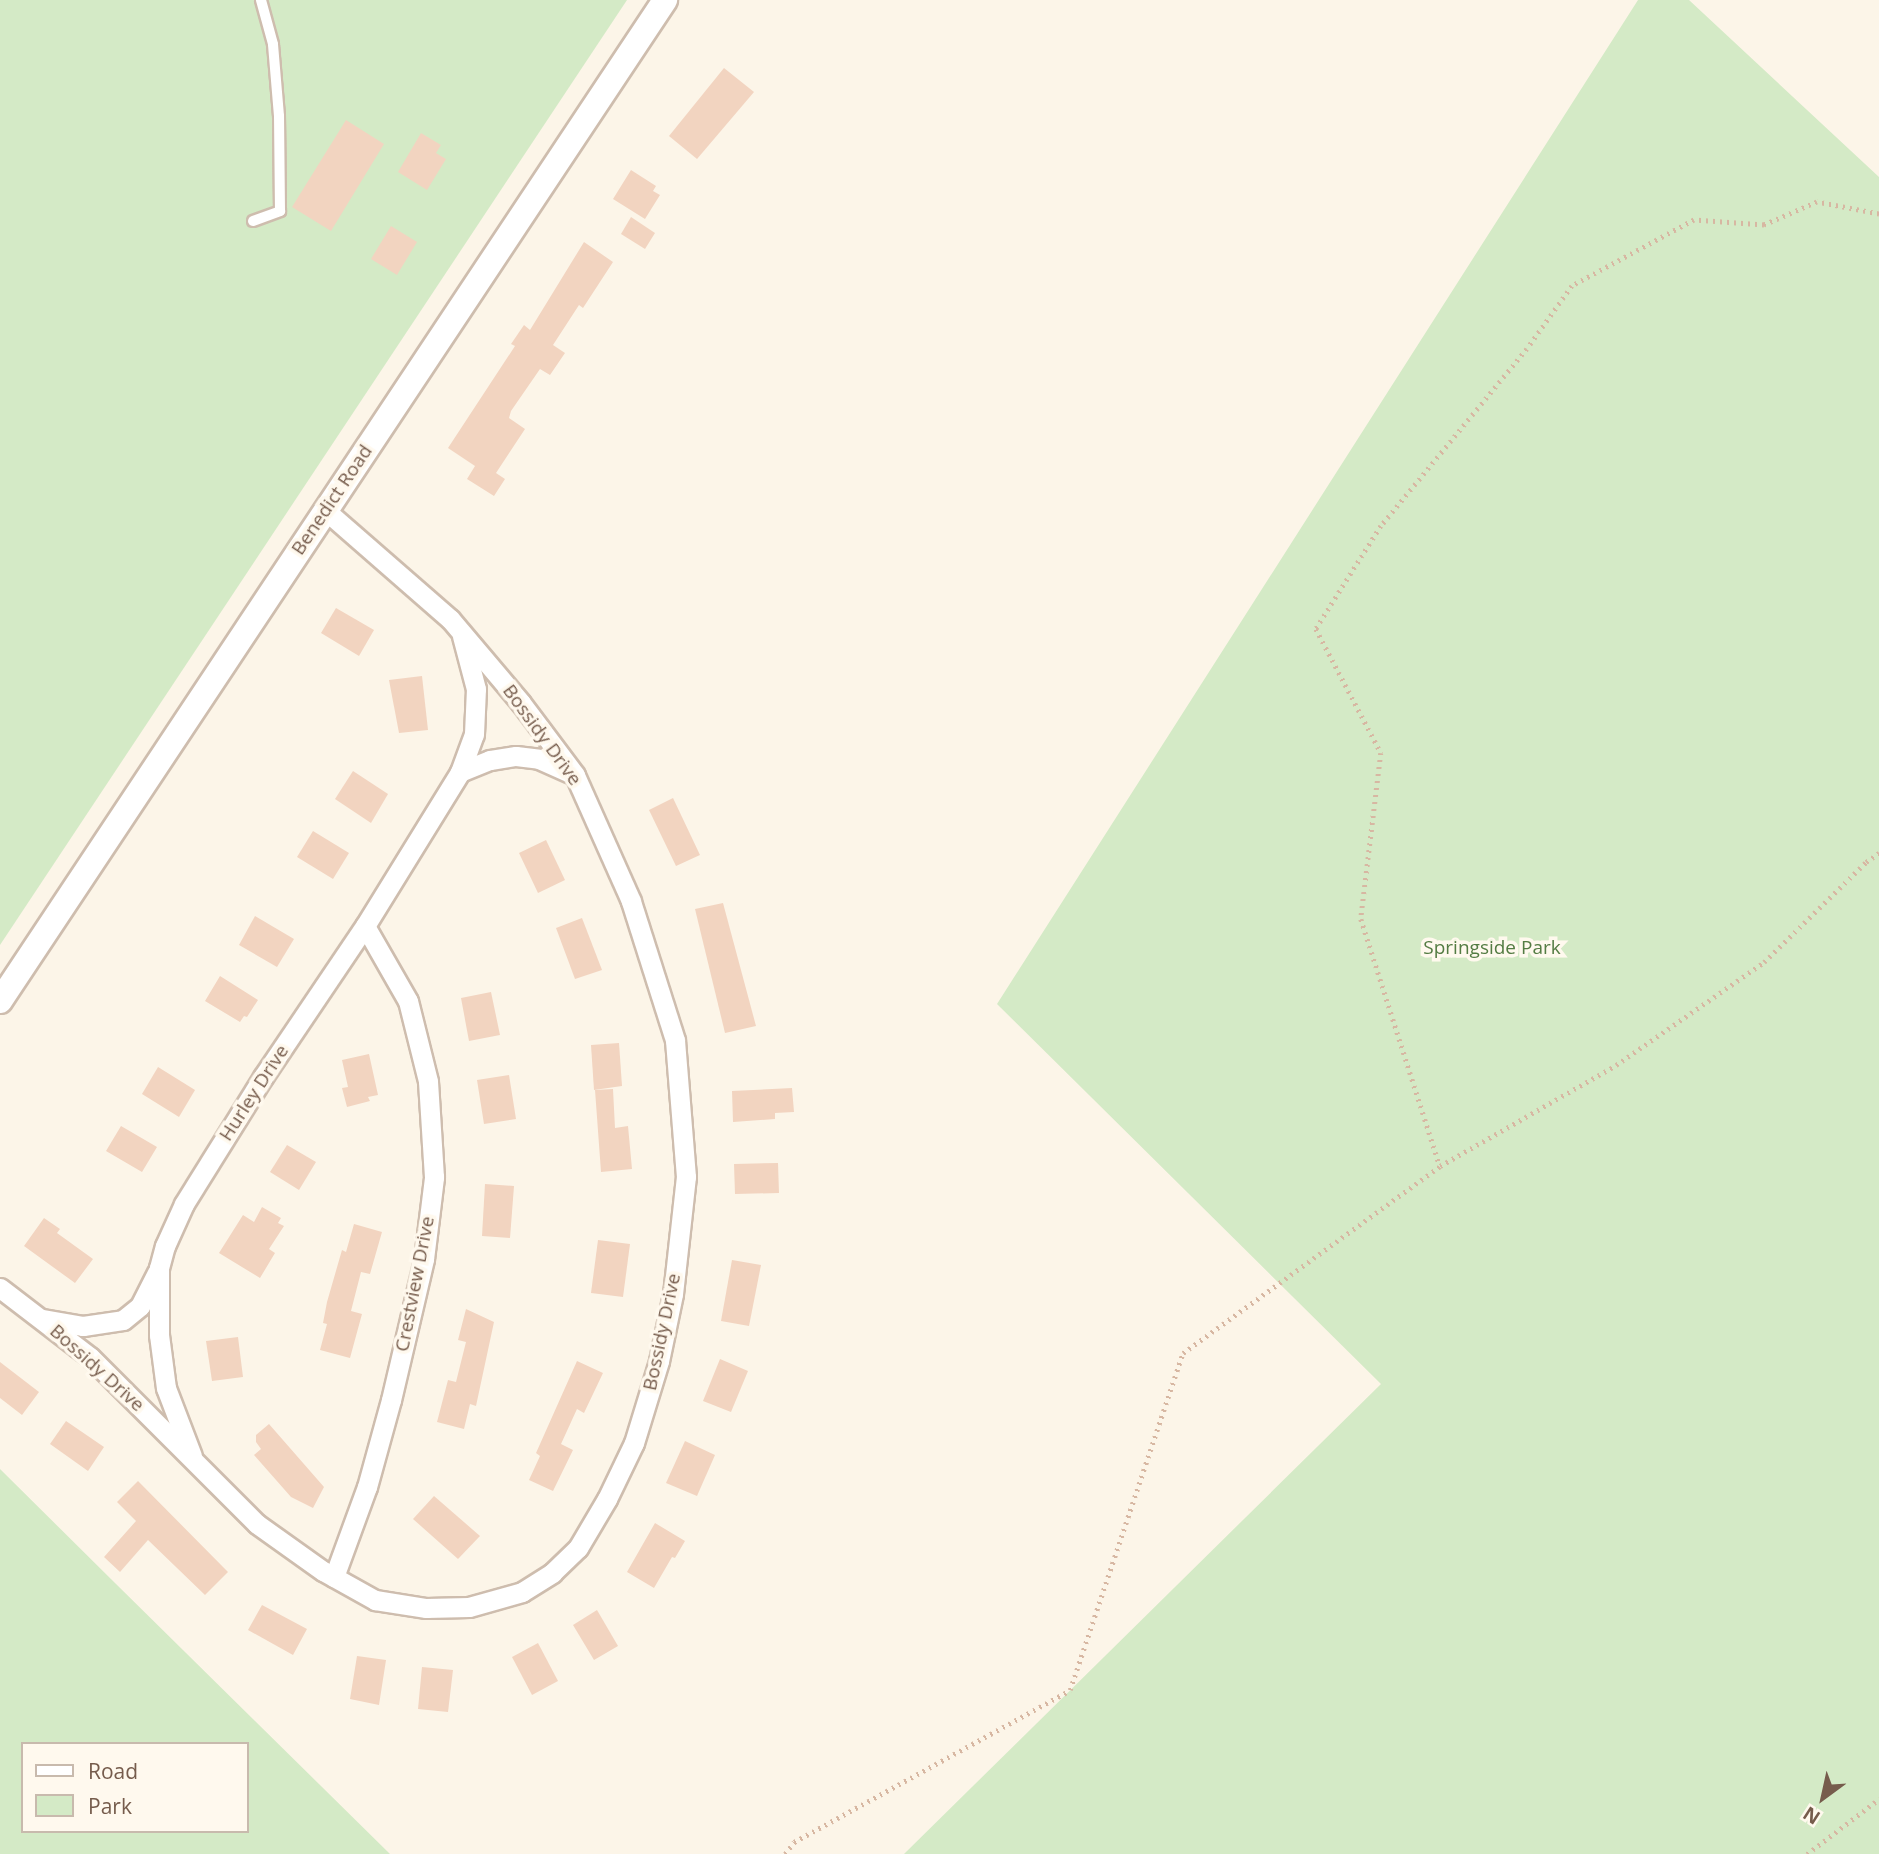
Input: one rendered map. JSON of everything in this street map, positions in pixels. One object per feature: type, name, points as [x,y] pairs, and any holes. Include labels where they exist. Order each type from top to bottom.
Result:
[{"type":"street","name":"Benedict Road","points":[[0,1001],[665,0]]},
{"type":"street","name":"Bossidy Drive","points":[[0,1288],[90,1357],[195,1465],[257,1524],[334,1577],[375,1600],[426,1608],[469,1607],[522,1591],[552,1573],[578,1548],[607,1499],[634,1443],[655,1373],[673,1294],[686,1177],[675,1040],[631,901],[575,775],[496,671],[461,632],[383,558],[325,510]]},
{"type":"street","points":[[365,926],[460,772],[474,734],[476,688],[461,632]]},
{"type":"street","points":[[460,772],[490,760],[516,756],[539,759],[575,775]]},
{"type":"street","name":"Hurley Drive","points":[[41,1319],[83,1326],[123,1320],[140,1306],[159,1268],[184,1204],[263,1077],[365,926]]},
{"type":"street","name":"Crestview Drive","points":[[334,1577],[367,1487],[391,1400],[424,1259],[434,1177],[429,1081],[408,1001],[365,926]]},
{"type":"street","name":"Hurley Drive","points":[[159,1268],[159,1335],[166,1388],[195,1465]]},
{"type":"lane","points":[[253,221],[280,211],[279,116],[273,44],[261,0]]},
{"type":"path","points":[[1440,1166],[1360,919],[1381,753],[1316,629],[1381,526],[1527,349],[1572,286],[1694,220],[1764,225],[1817,202],[1879,214]]},
{"type":"path","points":[[785,1854],[794,1842],[1070,1690],[1183,1353],[1440,1166],[1616,1065],[1764,962],[1866,862],[1879,853]]},
{"type":"path","points":[[1807,1854],[1879,1799]]},
{"type":"green space","points":[[0,0],[627,0],[0,945]]},
{"type":"green space","name":"Springside Park","points":[[1638,0],[1689,0],[1879,177],[1879,1854],[904,1854],[1381,1384],[997,1004]]},
{"type":"green space","points":[[0,1469],[390,1854],[0,1854]]},
{"type":"building","points":[[724,68],[754,92],[697,159],[669,136]]},
{"type":"building","points":[[346,120],[384,144],[331,231],[292,207]]},
{"type":"building","points":[[421,133],[441,145],[436,153],[446,159],[427,190],[398,172]]},
{"type":"building","points":[[631,170],[656,186],[653,191],[660,195],[645,219],[613,199]]},
{"type":"building","points":[[631,217],[655,233],[645,249],[621,234]]},
{"type":"building","points":[[391,226],[417,242],[397,275],[371,259]]},
{"type":"building","points":[[584,242],[613,262],[583,308],[579,305],[553,345],[565,353],[550,375],[540,369],[511,411],[509,418],[525,429],[496,473],[505,479],[494,496],[467,479],[475,466],[448,448],[515,346],[511,344],[524,325],[530,330]]},
{"type":"building","points":[[336,608],[374,630],[359,656],[321,633]]},
{"type":"building","points":[[422,676],[428,730],[399,733],[389,680]]},
{"type":"building","points":[[353,771],[388,794],[371,823],[335,799]]},
{"type":"building","points":[[673,798],[700,855],[676,866],[649,810]]},
{"type":"building","points":[[313,831],[349,853],[333,879],[297,857]]},
{"type":"building","points":[[546,840],[565,880],[538,893],[519,853]]},
{"type":"building","points":[[723,903],[756,1026],[725,1033],[695,909]]},
{"type":"building","points":[[255,916],[294,939],[277,967],[239,945]]},
{"type":"building","points":[[582,918],[602,970],[575,979],[556,928]]},
{"type":"building","points":[[220,976],[258,1000],[247,1017],[244,1016],[240,1022],[205,1001]]},
{"type":"building","points":[[491,992],[500,1035],[469,1041],[461,998]]},
{"type":"building","points":[[619,1043],[622,1086],[594,1090],[591,1045]]},
{"type":"building","points":[[369,1054],[378,1095],[368,1097],[370,1101],[347,1107],[342,1088],[348,1087],[342,1060]]},
{"type":"building","points":[[158,1067],[195,1090],[179,1117],[142,1094]]},
{"type":"building","points":[[509,1075],[516,1119],[484,1124],[477,1080]]},
{"type":"building","points":[[792,1088],[794,1112],[775,1113],[775,1119],[733,1122],[732,1091]]},
{"type":"building","points":[[613,1089],[615,1128],[628,1126],[632,1169],[601,1172],[595,1090]]},
{"type":"building","points":[[121,1126],[157,1147],[142,1172],[106,1151]]},
{"type":"building","points":[[287,1145],[316,1162],[299,1190],[270,1172]]},
{"type":"building","points":[[778,1163],[779,1193],[735,1194],[734,1164]]},
{"type":"building","points":[[485,1184],[514,1186],[510,1238],[482,1236]]},
{"type":"building","points":[[262,1207],[281,1218],[278,1223],[284,1226],[269,1249],[275,1253],[260,1278],[219,1253],[243,1215],[254,1222]]},
{"type":"building","points":[[44,1218],[60,1229],[57,1233],[93,1259],[75,1283],[24,1246]]},
{"type":"building","points":[[354,1224],[382,1232],[370,1274],[361,1272],[351,1311],[362,1314],[350,1358],[320,1350],[327,1324],[323,1323],[327,1302],[342,1250],[346,1252]]},
{"type":"building","points":[[598,1240],[630,1244],[623,1297],[591,1293]]},
{"type":"building","points":[[732,1260],[761,1265],[749,1326],[721,1321]]},
{"type":"building","points":[[466,1309],[494,1322],[476,1406],[470,1404],[464,1429],[437,1422],[448,1380],[456,1382],[466,1342],[458,1340]]},
{"type":"building","points":[[238,1337],[243,1377],[212,1381],[206,1341]]},
{"type":"building","points":[[720,1359],[748,1371],[731,1412],[703,1401]]},
{"type":"building","points":[[577,1361],[603,1373],[584,1413],[577,1409],[561,1444],[573,1450],[553,1491],[529,1480],[540,1456],[536,1453]]},
{"type":"building","points":[[0,1362],[39,1392],[22,1415],[0,1398]]},
{"type":"building","points":[[66,1421],[104,1447],[88,1471],[50,1444]]},
{"type":"building","points":[[269,1424],[324,1487],[313,1508],[291,1497],[254,1455],[261,1449],[256,1442],[256,1435]]},
{"type":"building","points":[[685,1441],[715,1455],[697,1496],[666,1483]]},
{"type":"building","points":[[138,1481],[228,1572],[205,1595],[148,1540],[120,1572],[104,1557],[136,1521],[117,1502]]},
{"type":"building","points":[[434,1496],[480,1536],[458,1559],[413,1519]]},
{"type":"building","points":[[655,1523],[685,1541],[654,1588],[627,1572]]},
{"type":"building","points":[[262,1605],[307,1629],[293,1655],[248,1630]]},
{"type":"building","points":[[597,1610],[618,1646],[594,1660],[573,1625]]},
{"type":"building","points":[[538,1643],[558,1681],[532,1695],[512,1657]]},
{"type":"building","points":[[357,1656],[386,1660],[379,1705],[350,1699]]},
{"type":"building","points":[[422,1667],[453,1670],[448,1712],[418,1709]]}]
